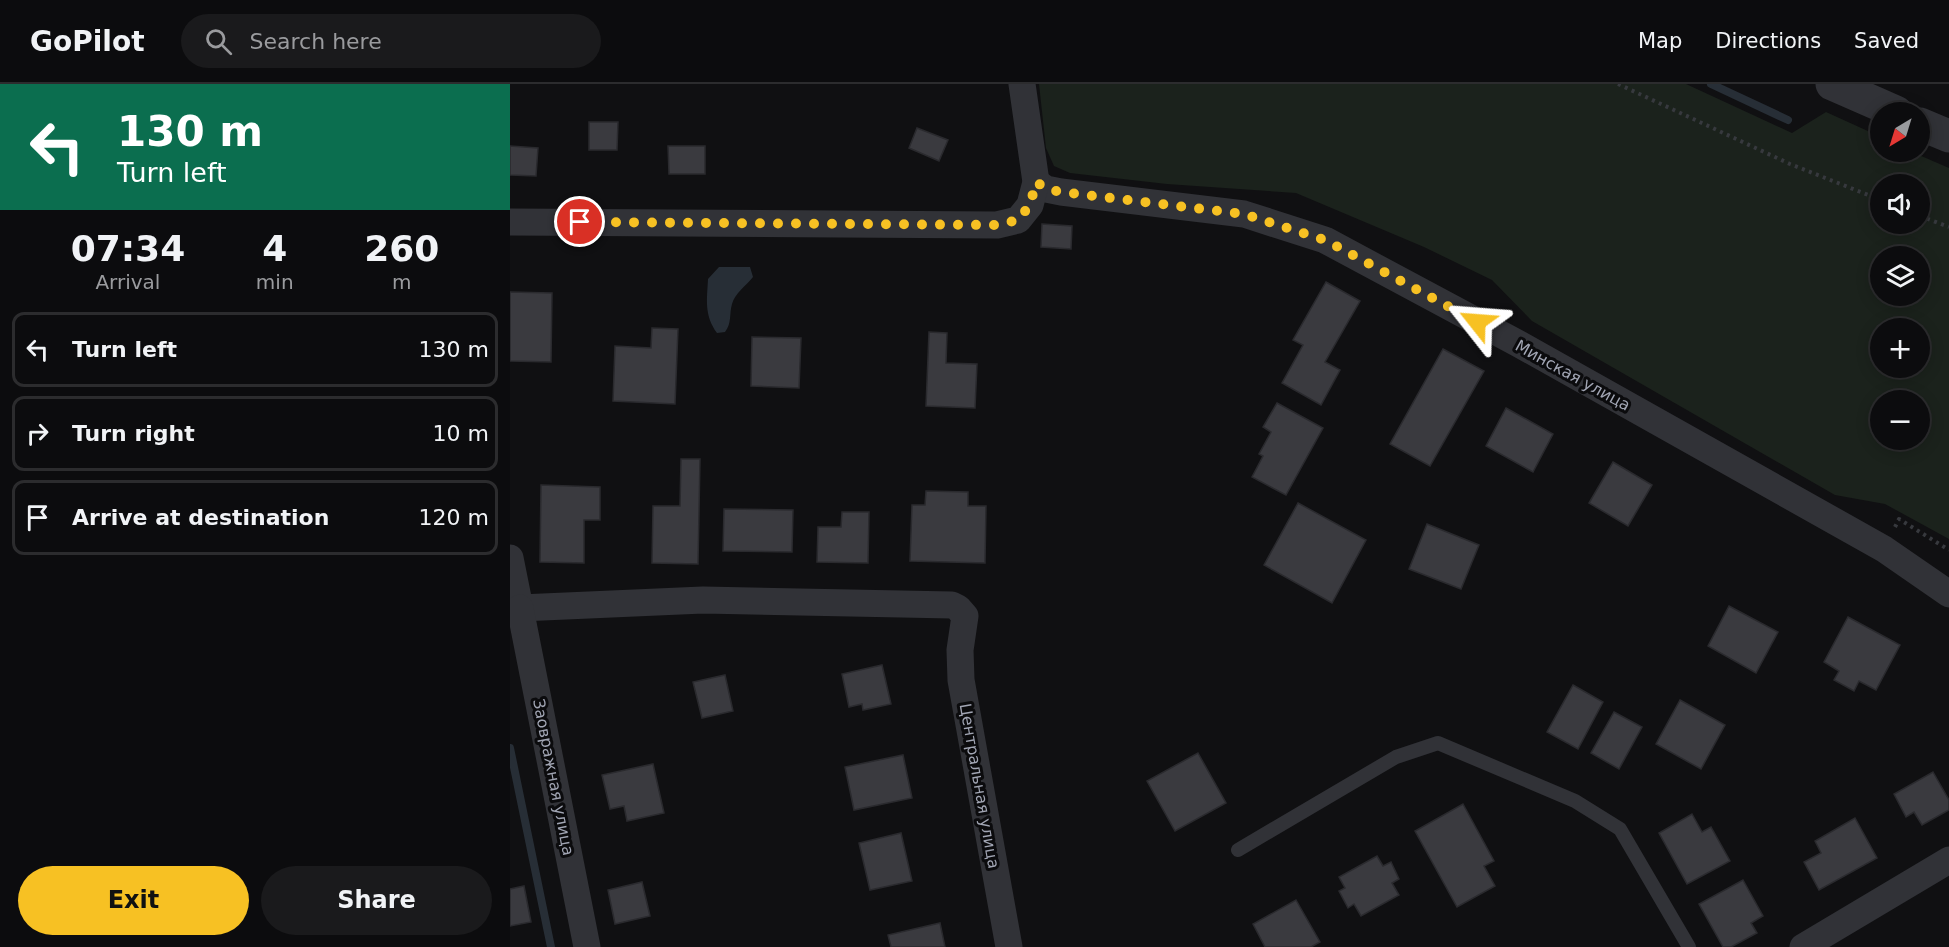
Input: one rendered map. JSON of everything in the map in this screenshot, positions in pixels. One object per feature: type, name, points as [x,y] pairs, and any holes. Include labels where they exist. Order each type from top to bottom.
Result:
[{"type":"street","points":[[510,222],[997,225],[1018,220],[1030,205],[1036,182],[1022,84]]},
{"type":"street","points":[[1832,84],[1873,102]]},
{"type":"street","points":[[1930,127],[1949,136]]},
{"type":"street","name":"Минская улица","points":[[1036,182],[1047,189],[1061,192],[1244,214],[1325,240],[1519,344],[1884,549],[1949,594]]},
{"type":"street","name":"Заовражная улица","points":[[510,558],[587,947]]},
{"type":"street","name":"Центральная улица","points":[[520,608],[703,600],[952,605],[958,608],[965,616],[960,650],[961,680],[1009,947]]},
{"type":"street","points":[[1803,947],[1949,860]]},
{"type":"lane","points":[[1238,850],[1396,757],[1438,743],[1575,801],[1620,829],[1689,947]]},
{"type":"path","points":[[1618,84],[1790,164],[1870,196]]},
{"type":"path","points":[[1930,220],[1949,227]]},
{"type":"path","points":[[1884,549],[1899,519],[1949,550]]},
{"type":"shaded area","points":[[1039,84],[1686,84],[1792,133],[1826,112],[1870,132],[1870,162],[1930,162],[1930,160],[1949,168],[1949,539],[1885,504],[1835,495],[1532,321],[1492,280],[1424,247],[1296,193],[1167,184],[1070,173],[1054,166],[1046,148]]},
{"type":"shaded area","points":[[719,267],[750,267],[753,277],[733,300],[727,329],[725,332],[717,333],[708,314],[707,294],[708,279]]},
{"type":"building","points":[[589,122],[618,122],[617,150],[589,150]]},
{"type":"building","points":[[917,128],[948,140],[939,161],[909,148]]},
{"type":"building","points":[[510,146],[538,148],[536,176],[510,175]]},
{"type":"building","points":[[668,146],[705,146],[705,174],[669,174]]},
{"type":"building","points":[[1042,224],[1072,226],[1071,249],[1041,247]]},
{"type":"building","points":[[1326,282],[1360,301],[1325,362],[1340,370],[1321,405],[1282,383],[1303,345],[1293,340]]},
{"type":"building","points":[[510,292],[552,293],[551,362],[510,361]]},
{"type":"building","points":[[652,328],[678,329],[675,404],[613,401],[615,346],[651,348]]},
{"type":"building","points":[[929,332],[947,333],[946,363],[977,364],[975,408],[926,406]]},
{"type":"building","points":[[752,337],[801,338],[799,388],[751,386]]},
{"type":"building","points":[[1443,349],[1484,371],[1430,466],[1390,444]]},
{"type":"building","points":[[1277,403],[1323,428],[1286,495],[1252,477],[1263,456],[1259,454],[1271,432],[1263,427]]},
{"type":"building","points":[[1506,408],[1553,434],[1533,472],[1486,446]]},
{"type":"building","points":[[681,459],[700,459],[698,564],[652,563],[653,506],[680,506]]},
{"type":"building","points":[[1613,462],[1652,485],[1628,526],[1589,503]]},
{"type":"building","points":[[541,485],[600,487],[600,520],[584,520],[584,563],[540,562]]},
{"type":"building","points":[[926,491],[968,492],[968,506],[986,506],[985,563],[910,561],[912,505],[925,505]]},
{"type":"building","points":[[1298,503],[1366,540],[1332,603],[1264,565]]},
{"type":"building","points":[[724,509],[793,510],[792,552],[723,551]]},
{"type":"building","points":[[842,512],[869,512],[868,563],[817,562],[818,527],[841,527]]},
{"type":"building","points":[[1427,524],[1479,545],[1461,589],[1409,569]]},
{"type":"building","points":[[1729,606],[1778,632],[1756,673],[1708,646]]},
{"type":"building","points":[[1848,617],[1900,645],[1876,690],[1859,681],[1854,691],[1834,680],[1839,671],[1824,662]]},
{"type":"building","points":[[882,665],[891,704],[863,710],[862,704],[849,707],[842,674]]},
{"type":"building","points":[[725,675],[733,711],[702,718],[693,682]]},
{"type":"building","points":[[1573,685],[1603,702],[1578,749],[1547,732]]},
{"type":"building","points":[[1680,700],[1725,725],[1701,769],[1656,744]]},
{"type":"building","points":[[1614,712],[1642,727],[1619,769],[1591,753]]},
{"type":"building","points":[[1198,753],[1226,803],[1175,831],[1147,781]]},
{"type":"building","points":[[903,755],[912,798],[854,810],[845,767]]},
{"type":"building","points":[[653,764],[664,813],[627,821],[624,806],[610,809],[602,775]]},
{"type":"building","points":[[1933,772],[1949,800],[1949,810],[1922,825],[1914,812],[1906,817],[1894,794]]},
{"type":"building","points":[[1463,804],[1494,861],[1484,866],[1495,886],[1457,907],[1415,831]]},
{"type":"building","points":[[1692,814],[1702,832],[1711,827],[1730,861],[1687,884],[1659,833]]},
{"type":"building","points":[[1855,818],[1877,858],[1819,890],[1804,862],[1821,853],[1815,841]]},
{"type":"building","points":[[901,833],[912,881],[870,890],[859,843]]},
{"type":"building","points":[[1377,856],[1383,866],[1391,862],[1399,879],[1392,883],[1399,895],[1361,916],[1354,904],[1348,908],[1339,891],[1345,888],[1339,877]]},
{"type":"building","points":[[1743,880],[1763,916],[1751,923],[1757,933],[1731,947],[1723,947],[1699,904]]},
{"type":"building","points":[[642,882],[650,916],[615,924],[608,890]]},
{"type":"building","points":[[524,886],[531,922],[510,926],[510,889]]},
{"type":"building","points":[[1296,900],[1320,942],[1311,947],[1265,947],[1253,924]]},
{"type":"building","points":[[940,923],[945,947],[891,947],[888,935]]},
{"type":"waterway","points":[[1711,84],[1788,120]]},
{"type":"waterway","points":[[510,748],[551,947]]},
{"type":"route","points":[[580,222],[997,225],[1018,220],[1030,205],[1036,182],[1047,189],[1061,192],[1244,214],[1325,240],[1477,322]]}]
